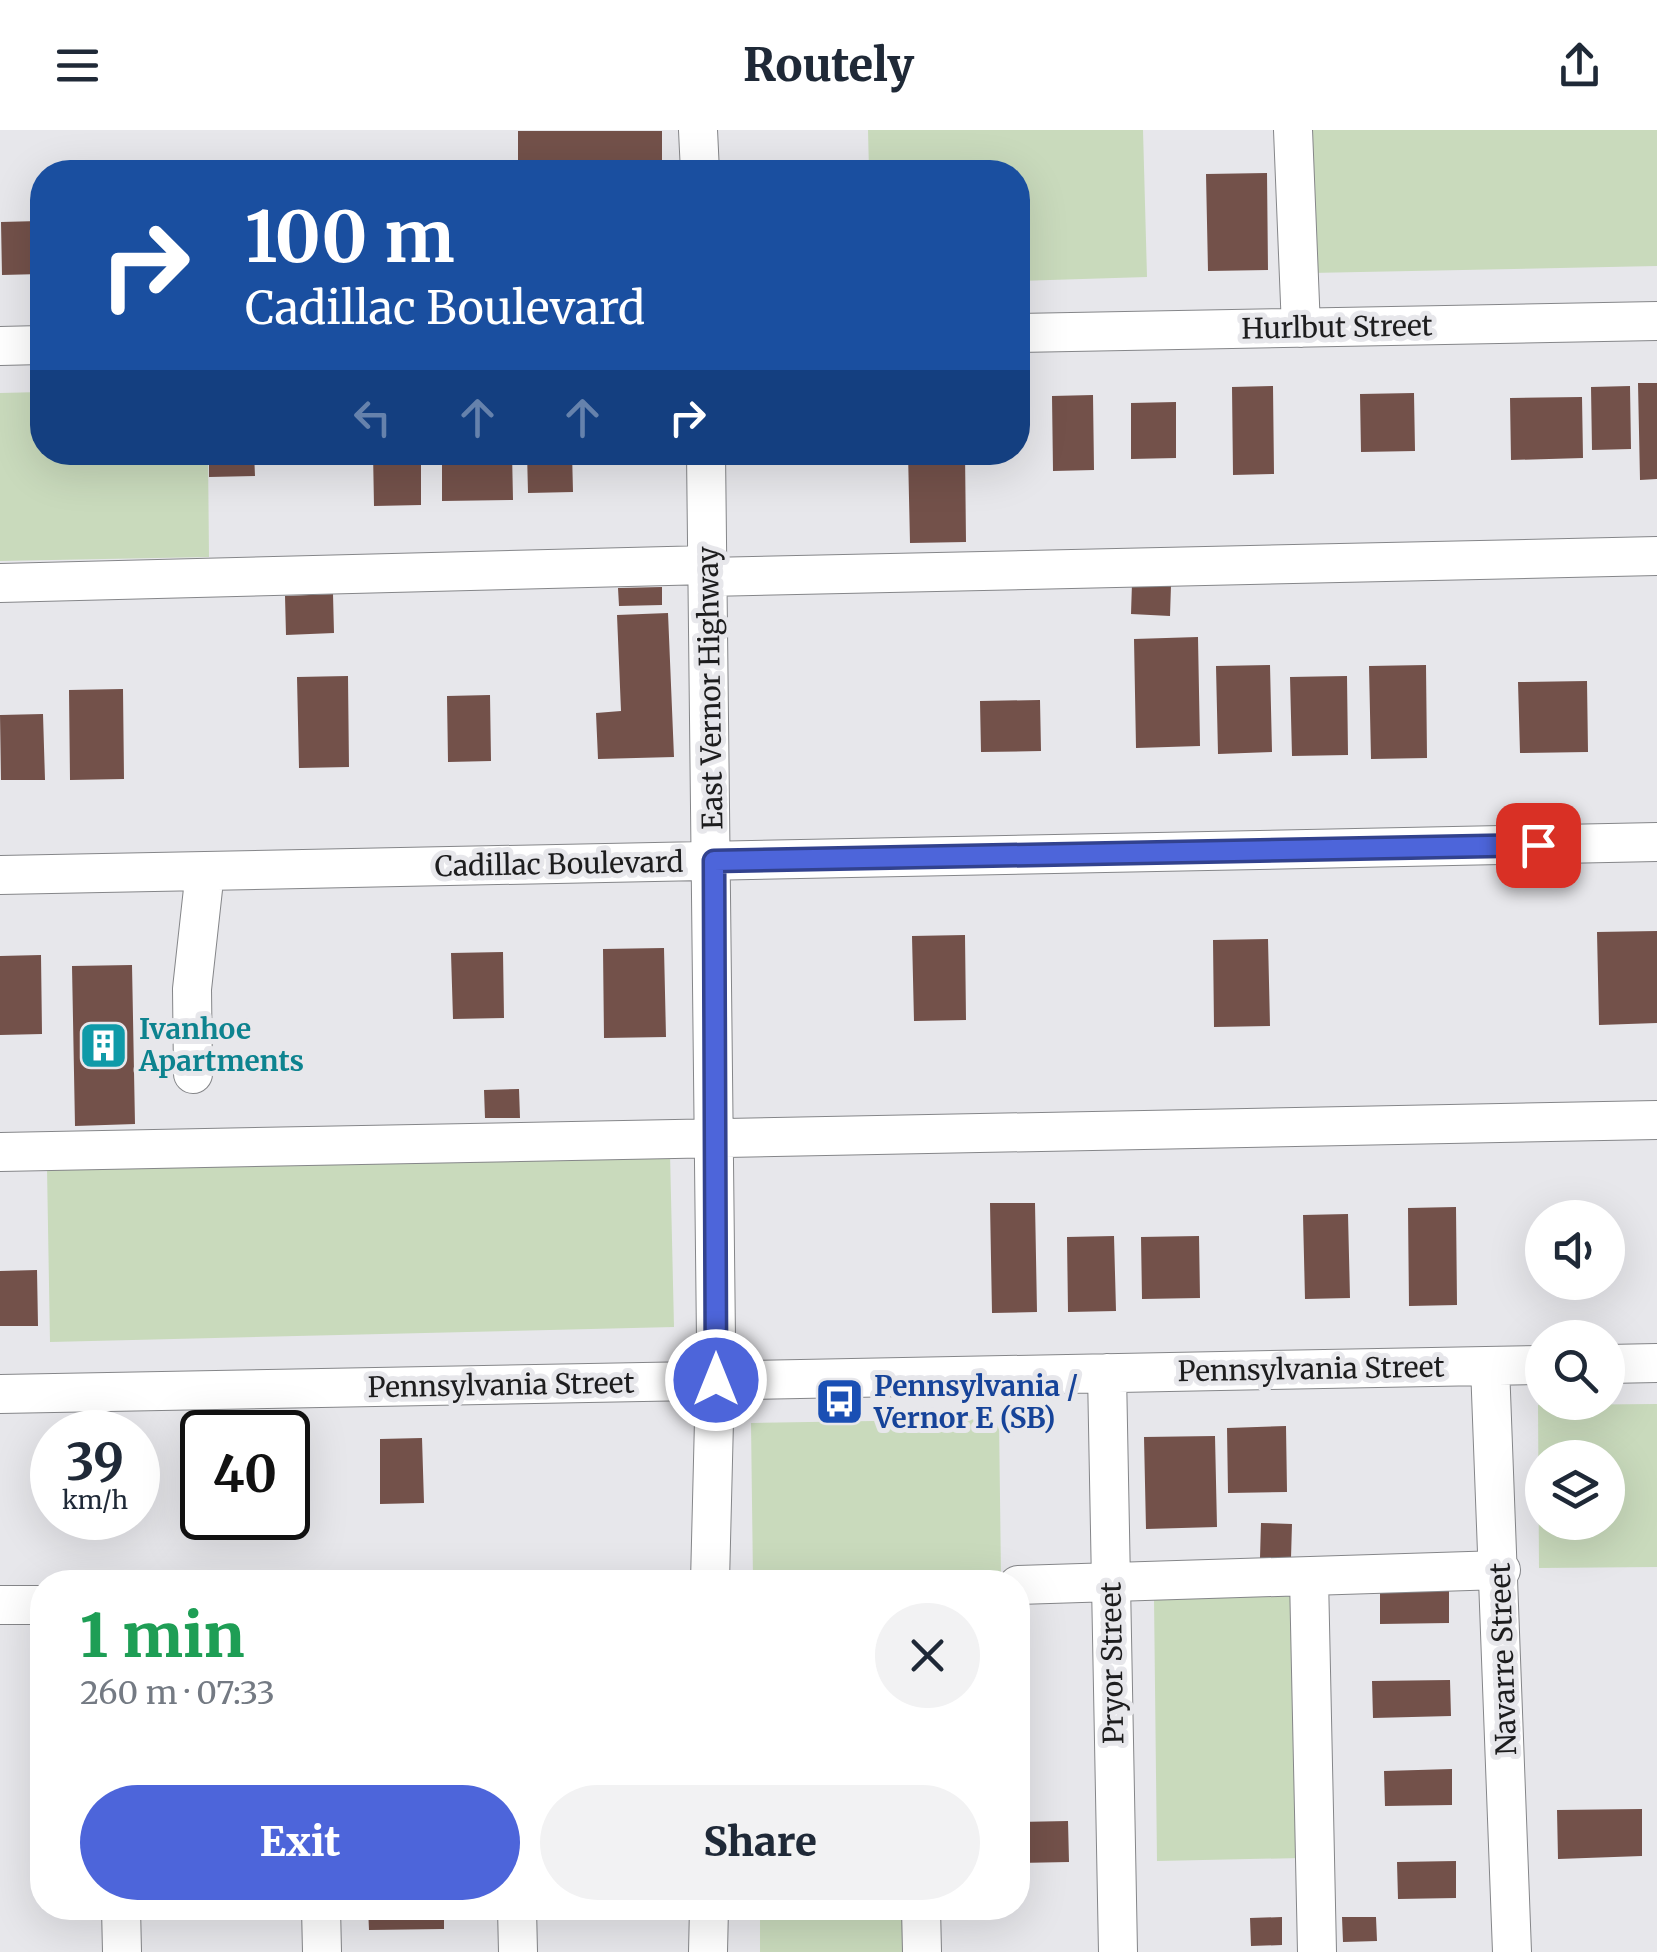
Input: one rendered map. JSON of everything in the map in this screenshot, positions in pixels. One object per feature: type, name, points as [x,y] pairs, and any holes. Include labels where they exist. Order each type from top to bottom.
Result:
[{"type":"street","points":[[698,130],[699,160]]},
{"type":"street","points":[[1293,130],[1301,328]]},
{"type":"street","name":"Hurlbut Street","points":[[1030,333],[1657,322]]},
{"type":"street","points":[[0,346],[30,345]]},
{"type":"street","name":"East Vernor Highway","points":[[706,465],[714,861],[716,1380],[710,1570]]},
{"type":"street","points":[[0,583],[1657,556]]},
{"type":"street","name":"Cadillac Boulevard","points":[[0,874],[1657,842]]},
{"type":"street","points":[[194,1074],[192,989],[205,871]]},
{"type":"street","points":[[0,1152],[714,1135],[1657,1120]]},
{"type":"street","points":[[1625,1364],[1657,1363]]},
{"type":"street","name":"Pennsylvania Street","points":[[0,1394],[1525,1365]]},
{"type":"street","name":"Navarre Street","points":[[1490,1366],[1501,1570],[1512,1952]]},
{"type":"street","name":"Pryor Street","points":[[1106,1373],[1118,1952]]},
{"type":"street","points":[[1030,1585],[1501,1570]]},
{"type":"street","points":[[1309,1577],[1317,1952]]},
{"type":"street","points":[[0,1605],[30,1605]]},
{"type":"street","points":[[121,1920],[122,1952]]},
{"type":"street","points":[[321,1920],[322,1952]]},
{"type":"street","points":[[518,1920],[518,1952]]},
{"type":"street","points":[[708,1920],[708,1952]]},
{"type":"street","points":[[921,1920],[922,1952]]},
{"type":"green space","points":[[868,130],[1143,130],[1147,277],[1030,281],[1030,160],[869,160]]},
{"type":"green space","points":[[1308,130],[1657,130],[1657,266],[1310,273]]},
{"type":"green space","points":[[30,392],[30,465],[208,465],[209,557],[0,561],[0,393]]},
{"type":"green space","points":[[670,1153],[674,1327],[50,1342],[47,1168]]},
{"type":"green space","points":[[1625,1404],[1657,1404],[1657,1567],[1539,1568],[1539,1540],[1625,1540],[1625,1440],[1538,1440],[1538,1420],[1625,1420]]},
{"type":"green space","points":[[999,1419],[1001,1570],[753,1570],[751,1423]]},
{"type":"green space","points":[[1297,1596],[1300,1858],[1157,1861],[1154,1598]]},
{"type":"green space","points":[[760,1920],[906,1920],[906,1952],[760,1952]]},
{"type":"building","points":[[518,131],[662,131],[662,160],[518,160]]},
{"type":"building","points":[[1267,173],[1268,270],[1208,271],[1206,174]]},
{"type":"building","points":[[30,221],[30,274],[2,275],[1,222]]},
{"type":"building","points":[[1638,383],[1657,383],[1657,479],[1640,480]]},
{"type":"building","points":[[1273,386],[1274,474],[1233,475],[1232,387]]},
{"type":"building","points":[[1630,386],[1631,449],[1592,450],[1591,387]]},
{"type":"building","points":[[1414,393],[1415,451],[1361,452],[1360,394]]},
{"type":"building","points":[[1093,395],[1094,470],[1053,471],[1052,396]]},
{"type":"building","points":[[1582,397],[1583,458],[1511,460],[1510,398]]},
{"type":"building","points":[[1176,402],[1176,458],[1131,459],[1131,403]]},
{"type":"building","points":[[209,465],[255,465],[255,476],[209,477]]},
{"type":"building","points":[[373,465],[421,465],[421,505],[374,506]]},
{"type":"building","points":[[442,465],[512,465],[513,500],[442,501]]},
{"type":"building","points":[[527,465],[572,465],[573,492],[528,493]]},
{"type":"building","points":[[908,465],[965,465],[966,542],[910,543]]},
{"type":"building","points":[[1132,583],[1171,585],[1170,616],[1131,614]]},
{"type":"building","points":[[662,587],[662,605],[619,606],[618,588]]},
{"type":"building","points":[[333,594],[334,633],[286,635],[285,596]]},
{"type":"building","points":[[668,613],[674,757],[598,759],[596,713],[621,711],[617,615]]},
{"type":"building","points":[[1198,637],[1200,746],[1136,748],[1134,639]]},
{"type":"building","points":[[1270,665],[1272,752],[1218,754],[1216,666]]},
{"type":"building","points":[[1426,665],[1427,758],[1371,759],[1369,666]]},
{"type":"building","points":[[348,676],[349,767],[299,768],[297,677]]},
{"type":"building","points":[[1347,676],[1348,755],[1292,756],[1290,677]]},
{"type":"building","points":[[1587,681],[1588,752],[1520,753],[1518,682]]},
{"type":"building","points":[[123,689],[124,779],[70,780],[69,690]]},
{"type":"building","points":[[490,695],[491,761],[448,762],[447,696]]},
{"type":"building","points":[[1040,700],[1041,751],[981,752],[980,701]]},
{"type":"building","points":[[43,714],[45,780],[1,780],[0,715]]},
{"type":"building","points":[[1657,931],[1657,1023],[1599,1025],[1597,932]]},
{"type":"building","points":[[965,935],[966,1020],[914,1021],[912,936]]},
{"type":"building","points":[[1268,939],[1270,1026],[1214,1027],[1213,940]]},
{"type":"building","points":[[664,948],[666,1037],[604,1038],[603,949]]},
{"type":"building","points":[[503,952],[504,1018],[453,1019],[451,953]]},
{"type":"building","points":[[41,955],[42,1034],[0,1035],[0,956]]},
{"type":"building","name":"Ivanhoe Apartments","points":[[132,965],[135,1124],[75,1126],[72,966]]},
{"type":"building","points":[[519,1089],[520,1118],[485,1118],[484,1090]]},
{"type":"building","points":[[990,1203],[1035,1203],[1037,1312],[992,1313]]},
{"type":"building","points":[[1456,1207],[1457,1305],[1409,1306],[1408,1208]]},
{"type":"building","points":[[1348,1214],[1350,1298],[1305,1299],[1303,1215]]},
{"type":"building","points":[[1114,1236],[1116,1311],[1068,1312],[1067,1237]]},
{"type":"building","points":[[1199,1236],[1200,1298],[1142,1299],[1141,1237]]},
{"type":"building","points":[[37,1270],[38,1326],[0,1326],[0,1271]]},
{"type":"building","points":[[1286,1426],[1287,1492],[1228,1493],[1227,1428]]},
{"type":"building","points":[[1215,1436],[1217,1527],[1146,1529],[1144,1437]]},
{"type":"building","points":[[422,1438],[424,1503],[380,1504],[380,1439]]},
{"type":"building","points":[[1261,1523],[1292,1524],[1291,1558],[1260,1558]]},
{"type":"building","points":[[1449,1583],[1449,1623],[1380,1624],[1380,1584]]},
{"type":"building","points":[[1450,1680],[1451,1716],[1373,1718],[1372,1681]]},
{"type":"building","points":[[1452,1769],[1452,1805],[1385,1806],[1384,1771]]},
{"type":"building","points":[[1642,1809],[1642,1856],[1558,1859],[1557,1810]]},
{"type":"building","points":[[1068,1821],[1069,1862],[1030,1863],[1030,1822]]},
{"type":"building","points":[[1456,1861],[1456,1898],[1398,1899],[1397,1862]]},
{"type":"building","points":[[1282,1917],[1282,1945],[1251,1946],[1250,1918]]},
{"type":"building","points":[[1342,1917],[1376,1917],[1377,1941],[1343,1942]]},
{"type":"building","points":[[369,1920],[444,1920],[444,1929],[369,1930]]},
{"type":"place","name":"Ivanhoe Apartments","points":[[104,1045]]},
{"type":"place","name":"Pennsylvania / Vernor E (SB)","points":[[839,1402]]},
{"type":"route","points":[[716,1380],[714,861],[1538,845]]}]
